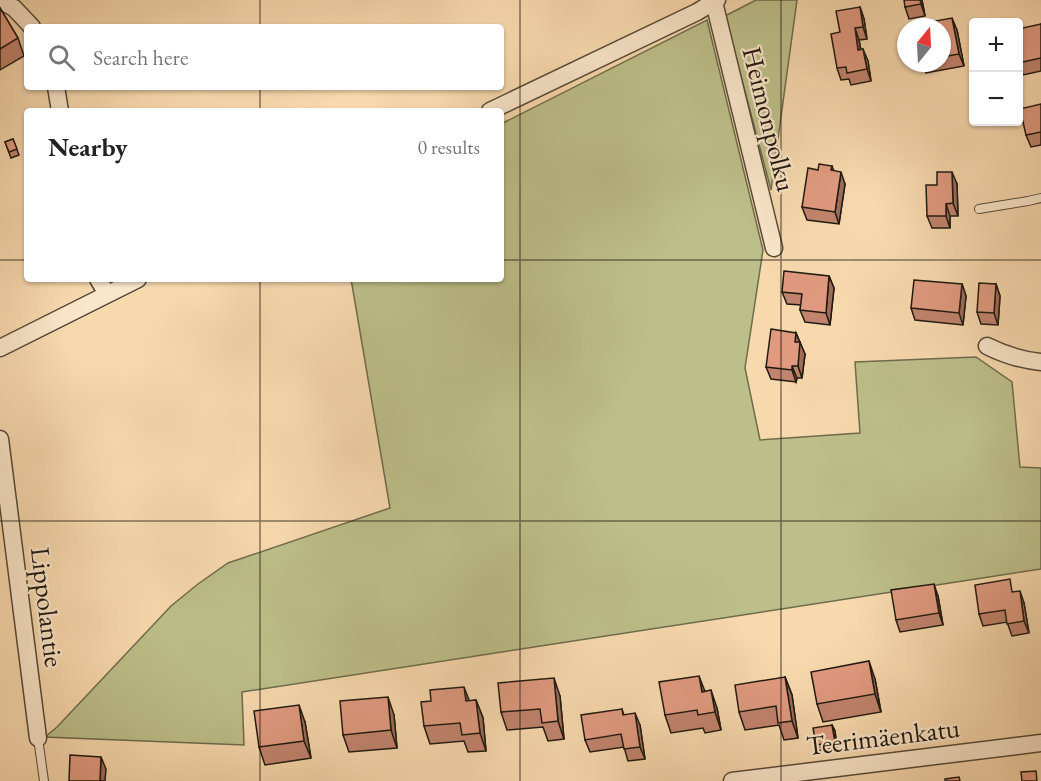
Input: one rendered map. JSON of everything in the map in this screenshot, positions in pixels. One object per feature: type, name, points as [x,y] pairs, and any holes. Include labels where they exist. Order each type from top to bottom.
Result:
[{"type":"street","points":[[0,0],[14,8],[29,24]]},
{"type":"street","points":[[496,108],[697,12],[715,1]]},
{"type":"street","name":"Heimonpolku","points":[[715,1],[774,248]]},
{"type":"street","points":[[56,90],[60,108]]},
{"type":"street","points":[[100,282],[107,294]]},
{"type":"street","points":[[0,348],[132,282]]},
{"type":"street","points":[[987,346],[1022,360],[1041,362]]},
{"type":"street","name":"Lippolantie","points":[[0,439],[38,738]]},
{"type":"street","name":"Teerimäenkatu","points":[[732,781],[1041,743]]},
{"type":"lane","points":[[978,208],[1041,198]]},
{"type":"lane","name":"Lippolantie","points":[[38,738],[44,781]]},
{"type":"green space","points":[[756,0],[797,0],[771,190],[725,16]]},
{"type":"green space","points":[[707,20],[763,250],[745,368],[760,440],[860,433],[855,362],[976,357],[1012,382],[1020,467],[1041,468],[1041,569],[242,692],[244,745],[45,737],[171,606],[228,563],[390,508],[352,282],[504,282],[504,122]]},
{"type":"building","points":[[904,0],[920,0],[921,4],[905,7]]},
{"type":"building","points":[[860,7],[863,27],[855,28],[858,50],[863,49],[867,69],[847,73],[846,67],[837,68],[831,34],[840,32],[836,11]]},
{"type":"building","points":[[0,8],[18,38],[0,49]]},
{"type":"building","points":[[951,18],[959,54],[951,55]]},
{"type":"building","points":[[1041,24],[1041,58],[1023,62],[1023,28]]},
{"type":"building","points":[[1041,104],[1041,132],[1026,135],[1023,108]]},
{"type":"building","points":[[13,139],[17,149],[9,152],[5,142]]},
{"type":"building","points":[[819,164],[832,166],[831,170],[841,172],[835,212],[802,207],[808,168],[818,170]]},
{"type":"building","points":[[937,172],[952,172],[953,203],[946,204],[946,216],[927,216],[926,185],[937,185]]},
{"type":"building","points":[[784,271],[829,276],[826,313],[800,310],[802,294],[782,292]]},
{"type":"building","points":[[914,280],[962,284],[959,313],[911,308]]},
{"type":"building","points":[[979,283],[996,284],[994,313],[977,312]]},
{"type":"building","points":[[771,329],[796,333],[795,342],[800,342],[798,366],[792,366],[792,370],[766,367]]},
{"type":"building","points":[[1010,579],[1012,592],[1020,591],[1024,621],[1007,624],[1005,610],[979,614],[975,585]]},
{"type":"building","points":[[934,584],[939,613],[896,620],[891,590]]},
{"type":"building","points":[[869,661],[875,694],[817,704],[811,672]]},
{"type":"building","points":[[699,676],[702,692],[711,690],[715,712],[698,715],[697,710],[665,715],[659,682]]},
{"type":"building","points":[[785,677],[792,721],[778,723],[776,706],[739,712],[735,685]]},
{"type":"building","points":[[554,678],[558,721],[542,723],[540,709],[501,712],[498,683]]},
{"type":"building","points":[[464,687],[466,701],[476,700],[480,733],[462,735],[460,723],[424,726],[421,702],[431,701],[430,690]]},
{"type":"building","points":[[388,697],[391,730],[343,735],[340,701]]},
{"type":"building","points":[[299,705],[304,741],[259,747],[254,711]]},
{"type":"building","points":[[622,709],[623,715],[635,713],[640,747],[624,749],[621,734],[585,740],[581,715]]},
{"type":"building","points":[[832,725],[835,742],[816,745],[813,728]]},
{"type":"building","points":[[70,755],[101,757],[100,781],[69,781]]},
{"type":"building","points":[[1036,771],[1037,781],[1022,781],[1021,772]]},
{"type":"building","points":[[959,777],[960,781],[945,781],[945,779]]}]
